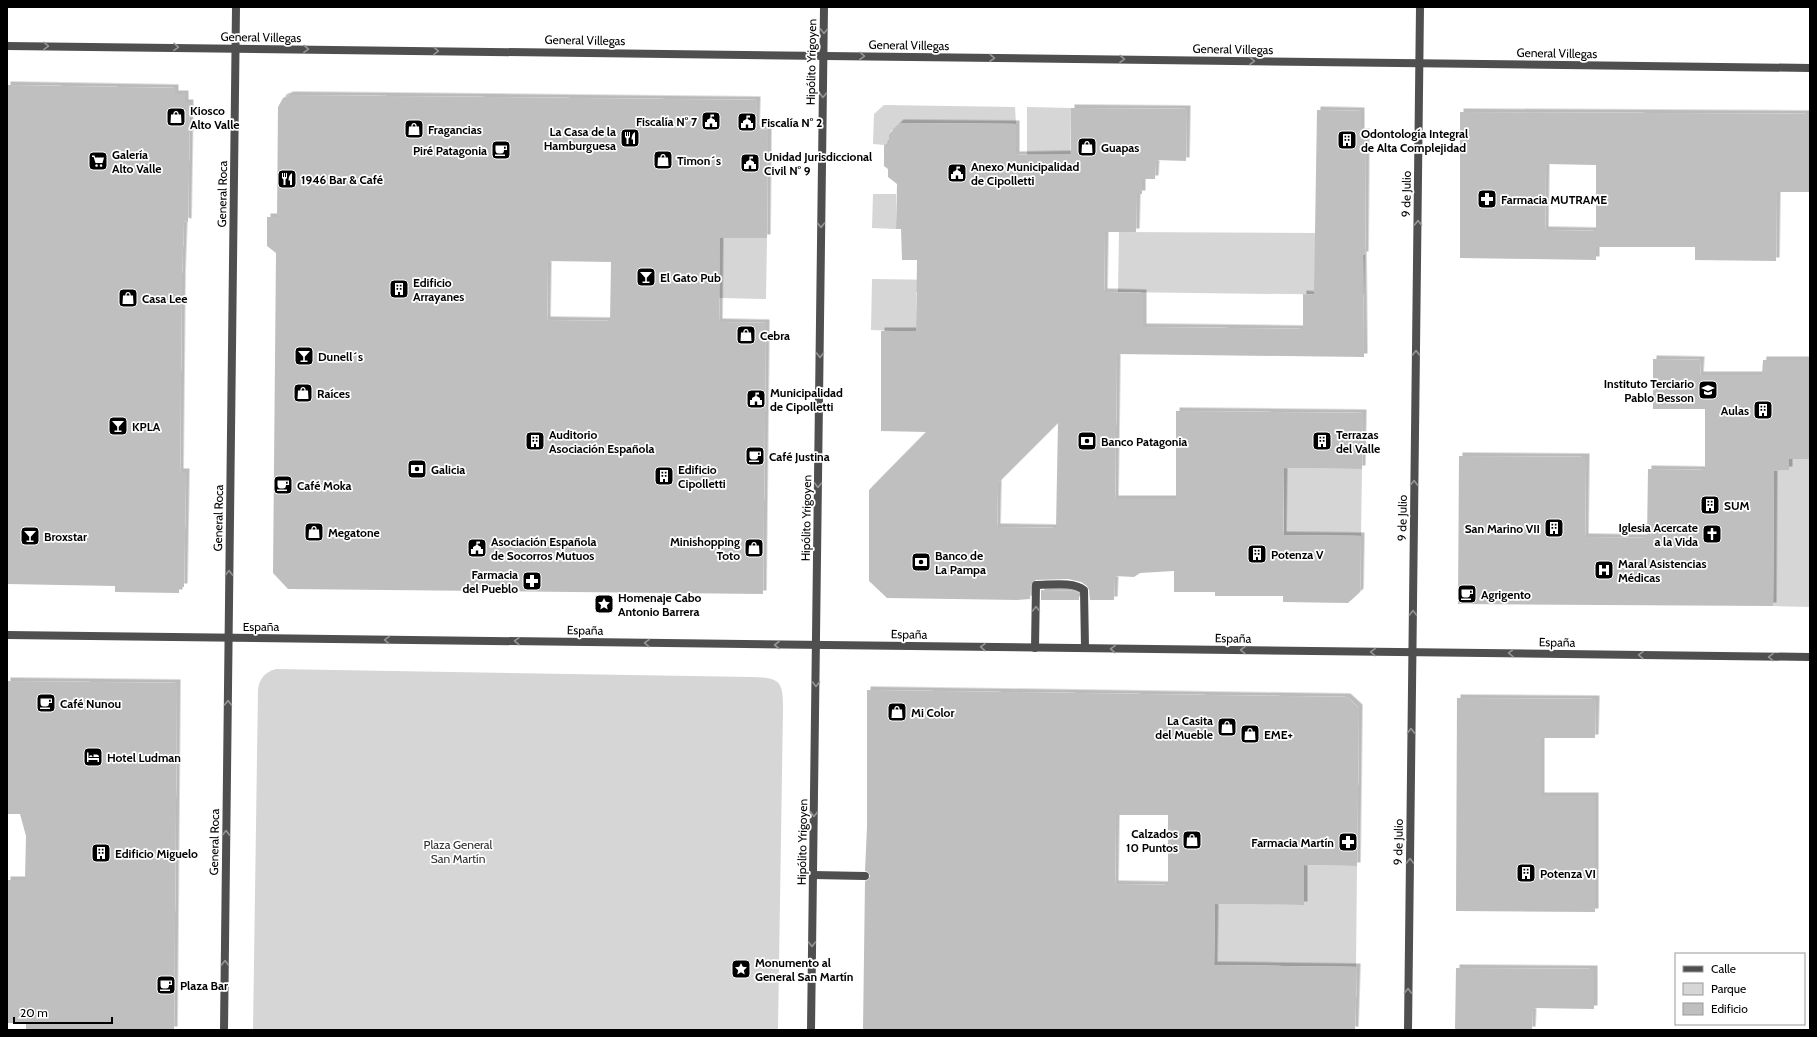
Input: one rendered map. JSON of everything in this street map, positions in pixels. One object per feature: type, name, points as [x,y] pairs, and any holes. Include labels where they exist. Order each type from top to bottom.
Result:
[{"type":"street","name":"General Roca","points":[[224,1030],[236,7]]},
{"type":"street","name":"Hipólito Yrigoyen","points":[[811,1030],[824,7]]},
{"type":"street","name":"9 de Julio","points":[[1408,1030],[1420,7]]},
{"type":"street","name":"General Villegas","points":[[7,46],[1810,68]]},
{"type":"street","points":[[1035,648],[1036,585],[1077,586],[1084,590],[1085,648]]},
{"type":"street","name":"España","points":[[7,635],[1810,657]]},
{"type":"street","points":[[813,875],[865,876]]},
{"type":"green space","points":[[884,105],[1015,107],[1016,124],[905,123],[905,130],[892,130],[889,134],[889,142],[884,145],[873,144],[874,114]]},
{"type":"green space","points":[[1027,107],[1071,108],[1070,202],[1027,155]]},
{"type":"green space","points":[[873,194],[896,194],[896,229],[872,228]]},
{"type":"green space","points":[[1119,232],[1315,233],[1365,255],[1364,295],[1118,292]]},
{"type":"green space","points":[[682,237],[767,238],[766,299],[639,296]]},
{"type":"green space","points":[[872,279],[945,280],[946,292],[916,292],[916,352],[898,352],[898,331],[871,330]]},
{"type":"green space","points":[[1789,459],[1810,459],[1810,607],[1773,606],[1774,471],[1788,470]]},
{"type":"green space","points":[[1284,468],[1362,469],[1361,536],[1284,535]]},
{"type":"green space","name":"Plaza General San Martín","points":[[276,669],[752,677],[768,678],[778,682],[782,691],[783,708],[778,1030],[253,1030],[258,690],[263,676]]},
{"type":"green space","points":[[1304,865],[1357,866],[1356,967],[1214,965],[1215,904],[1304,905]]},
{"type":"building","points":[[7,85],[175,88],[175,94],[185,94],[185,103],[190,103],[188,222],[184,221],[182,274],[180,472],[186,472],[184,587],[179,587],[179,593],[115,592],[115,586],[7,584]]},
{"type":"building","points":[[290,95],[757,100],[756,129],[768,130],[767,238],[720,238],[719,322],[766,323],[763,594],[288,589],[273,573],[276,253],[267,246],[267,217],[277,217],[278,107],[283,98]],"holes":[[[548,261],[611,262],[610,321],[547,320]]]},
{"type":"building","points":[[1071,108],[1187,109],[1186,161],[1156,160],[1155,179],[1142,179],[1142,194],[1137,194],[1136,232],[1105,232],[1104,292],[1143,293],[1143,327],[1303,329],[1303,294],[1314,295],[1317,110],[1361,111],[1361,132],[1366,132],[1365,255],[1363,255],[1364,357],[1117,354],[1115,499],[1176,499],[1176,411],[1363,413],[1362,469],[1284,468],[1283,535],[1361,536],[1360,592],[1348,603],[1283,602],[1283,596],[1215,596],[1215,592],[1174,592],[1174,571],[1140,573],[1134,577],[1115,576],[1114,600],[1090,600],[1087,586],[1081,582],[1068,579],[1034,580],[1031,585],[1030,599],[1017,600],[887,598],[869,581],[869,490],[926,432],[881,431],[881,331],[916,331],[917,260],[902,260],[901,229],[896,229],[897,184],[888,177],[888,169],[884,166],[884,145],[889,142],[889,134],[900,123],[1016,124],[1016,155],[1071,154]],"holes":[[[1058,423],[1056,528],[997,527],[998,483]]]},
{"type":"building","points":[[1460,112],[1810,114],[1810,192],[1777,192],[1776,261],[1695,260],[1695,247],[1596,247],[1596,260],[1460,258]],"holes":[[[1546,164],[1596,165],[1596,231],[1545,230]]]},
{"type":"building","points":[[1653,359],[1701,360],[1700,375],[1762,375],[1763,360],[1810,360],[1810,459],[1789,459],[1789,470],[1774,471],[1773,606],[1458,604],[1459,456],[1586,457],[1585,537],[1647,538],[1648,469],[1705,470],[1705,409],[1653,409]]},
{"type":"building","points":[[1041,590],[1073,591],[1079,593],[1079,600],[1041,600]]},
{"type":"building","points":[[7,681],[177,683],[174,1030],[26,1030],[26,1023],[7,1023],[7,880],[25,880],[26,836],[20,814],[7,814]]},
{"type":"building","points":[[867,690],[1347,697],[1359,708],[1357,866],[1304,865],[1304,905],[1215,904],[1214,965],[1357,967],[1355,1030],[863,1030],[865,881],[869,879],[870,876],[868,872],[865,871],[867,827]],"holes":[[[1116,815],[1168,815],[1168,885],[1115,884]]]},
{"type":"building","points":[[1457,698],[1596,699],[1595,738],[1541,738],[1541,796],[1595,796],[1595,912],[1456,911]]},
{"type":"building","points":[[1456,968],[1594,969],[1594,1009],[1533,1008],[1532,1030],[1455,1030]]},
{"type":"place","name":"Kiosco Alto Valle","points":[[176,117]]},
{"type":"place","name":"Fiscalía N° 7","points":[[711,121]]},
{"type":"place","name":"Fiscalía N° 2","points":[[747,122]]},
{"type":"place","name":"Fragancias","points":[[414,129]]},
{"type":"place","name":"La Casa de la Hamburguesa","points":[[630,138]]},
{"type":"place","name":"Odontología Integral de Alta Complejidad","points":[[1347,140]]},
{"type":"place","name":"Guapas","points":[[1087,147]]},
{"type":"place","name":"Piré Patagonia","points":[[501,150]]},
{"type":"place","name":"Timon´s","points":[[663,160]]},
{"type":"place","name":"Galería Alto Valle","points":[[98,161]]},
{"type":"place","name":"Unidad Jurisdiccional Civil N° 9","points":[[750,163]]},
{"type":"place","name":"Anexo Municipalidad de Cipolletti","points":[[957,173]]},
{"type":"place","name":"1946 Bar & Café","points":[[287,179]]},
{"type":"place","name":"Farmacia MUTRAME","points":[[1487,199]]},
{"type":"place","name":"El Gato Pub","points":[[646,277]]},
{"type":"place","name":"Edificio Arrayanes","points":[[399,289]]},
{"type":"place","name":"Casa Lee","points":[[128,298]]},
{"type":"place","name":"Cebra","points":[[746,335]]},
{"type":"place","name":"Dunell´s","points":[[304,356]]},
{"type":"place","name":"Instituto Terciario Pablo Besson","points":[[1708,390]]},
{"type":"place","name":"Raíces","points":[[303,393]]},
{"type":"place","name":"Municipalidad de Cipolletti","points":[[756,399]]},
{"type":"place","name":"Aulas","points":[[1763,410]]},
{"type":"place","name":"KPLA","points":[[118,426]]},
{"type":"place","name":"Auditorio Asociación Española","points":[[535,441]]},
{"type":"place","name":"Banco Patagonia","points":[[1087,441]]},
{"type":"place","name":"Terrazas del Valle","points":[[1322,441]]},
{"type":"place","name":"Café Justina","points":[[755,456]]},
{"type":"place","name":"Galicia","points":[[417,469]]},
{"type":"place","name":"Edificio Cipolletti","points":[[664,476]]},
{"type":"place","name":"Café Moka","points":[[283,485]]},
{"type":"place","name":"SUM","points":[[1710,505]]},
{"type":"place","name":"San Marino VII","points":[[1554,528]]},
{"type":"place","name":"Megatone","points":[[314,532]]},
{"type":"place","name":"Iglesia Acercate a la Vida","points":[[1712,534]]},
{"type":"place","name":"Broxstar","points":[[30,536]]},
{"type":"place","name":"Asociación Española de Socorros Mutuos","points":[[477,548]]},
{"type":"place","name":"Minishopping Toto","points":[[754,548]]},
{"type":"place","name":"Potenza V","points":[[1257,554]]},
{"type":"place","name":"Banco de La Pampa","points":[[921,562]]},
{"type":"place","name":"Maral Asistencias Médicas","points":[[1604,570]]},
{"type":"place","name":"Farmacia del Pueblo","points":[[532,581]]},
{"type":"place","name":"Agrigento","points":[[1467,594]]},
{"type":"place","name":"Homenaje Cabo Antonio Barrera","points":[[604,604]]},
{"type":"place","name":"Café Nunou","points":[[46,703]]},
{"type":"place","name":"Mi Color","points":[[897,712]]},
{"type":"place","name":"La Casita del Mueble","points":[[1227,727]]},
{"type":"place","name":"EME+","points":[[1250,734]]},
{"type":"place","name":"Hotel Ludman","points":[[93,757]]},
{"type":"place","name":"Calzados 10 Puntos","points":[[1192,840]]},
{"type":"place","name":"Farmacia Martín","points":[[1348,842]]},
{"type":"place","name":"Edificio Miguelo","points":[[101,853]]},
{"type":"place","name":"Potenza VI","points":[[1526,873]]},
{"type":"place","name":"Monumento al General San Martín","points":[[741,969]]},
{"type":"place","name":"Plaza Bar","points":[[166,985]]}]
